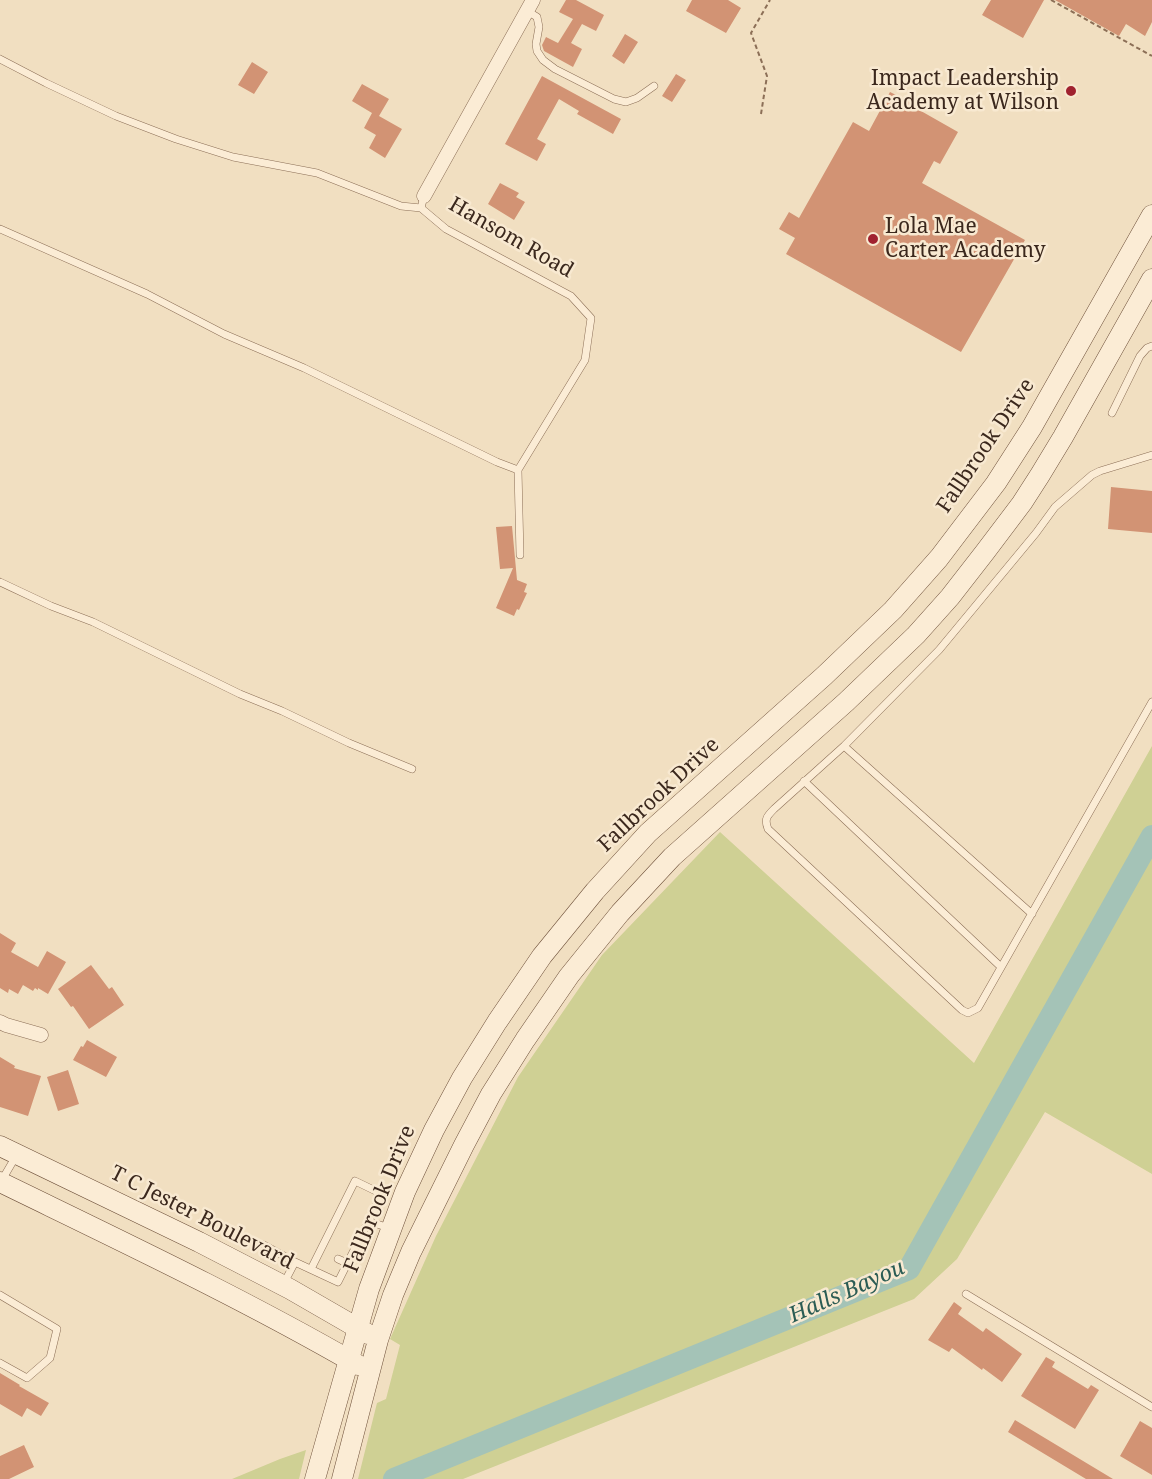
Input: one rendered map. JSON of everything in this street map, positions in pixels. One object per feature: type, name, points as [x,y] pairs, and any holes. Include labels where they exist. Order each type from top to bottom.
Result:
[{"type":"main road","name":"Fallbrook Drive","points":[[317,1471],[369,1289],[405,1192],[462,1078],[497,1022],[542,956],[595,891],[648,833],[824,676],[892,610],[939,558],[996,483],[1032,427],[1152,215]]},
{"type":"main road","points":[[1127,258],[1152,273]]},
{"type":"main road","points":[[344,1471],[378,1340],[393,1295],[411,1252],[464,1145],[513,1058],[569,976],[620,913],[672,857],[846,702],[916,635],[950,597],[1022,503],[1063,437],[1152,279]]},
{"type":"main road","points":[[996,483],[1022,503]]},
{"type":"main road","name":"T C Jester Boulevard","points":[[9,1150],[283,1285],[378,1340]]},
{"type":"main road","points":[[0,1182],[184,1271],[370,1372]]},
{"type":"street","name":"Hansom Road","points":[[423,202],[530,5]]},
{"type":"street","points":[[0,1022],[41,1035]]},
{"type":"lane","points":[[530,5],[537,17],[539,27],[537,51],[543,60],[555,69],[614,99],[626,102],[637,98],[654,86]]},
{"type":"lane","points":[[0,59],[116,116],[176,139],[233,157],[317,173],[401,207],[423,202]]},
{"type":"lane","name":"Hansom Road","points":[[423,202],[446,229],[571,296],[591,318],[585,360],[518,470]]},
{"type":"lane","points":[[0,229],[147,294],[224,334],[304,368],[486,457],[518,470],[520,555]]},
{"type":"lane","points":[[1112,413],[1140,356],[1146,348],[1152,346]]},
{"type":"lane","points":[[1152,455],[1092,475],[1055,507],[939,651],[844,746],[766,816],[765,822],[768,829],[962,1010],[968,1013],[978,1008],[1152,702]]},
{"type":"lane","points":[[0,582],[150,649],[240,694],[412,769]]},
{"type":"lane","points":[[844,746],[1032,914]]},
{"type":"lane","points":[[804,781],[1002,967]]},
{"type":"lane","points":[[0,1182],[9,1150]]},
{"type":"lane","points":[[264,1245],[295,1262],[338,1282],[355,1248],[359,1232],[382,1194],[355,1181],[336,1220],[331,1237],[311,1269]]},
{"type":"lane","points":[[343,1205],[352,1209]]},
{"type":"lane","points":[[368,1218],[391,1229]]},
{"type":"lane","points":[[336,1220],[344,1223]]},
{"type":"lane","points":[[347,1244],[355,1248]]},
{"type":"lane","points":[[338,1259],[347,1263]]},
{"type":"lane","points":[[283,1285],[295,1262]]},
{"type":"lane","points":[[0,1294],[57,1329],[50,1359],[27,1378],[0,1363]]},
{"type":"lane","points":[[966,1294],[1152,1407]]},
{"type":"path","points":[[761,114],[767,76],[751,33],[770,0]]},
{"type":"path","points":[[1051,0],[1152,56]]},
{"type":"green space","points":[[1152,746],[1152,1174],[1045,1112],[957,1259],[914,1299],[463,1479],[358,1479],[377,1403],[386,1399],[400,1345],[390,1339],[436,1236],[518,1077],[602,955],[720,832],[974,1063]]},
{"type":"green space","points":[[306,1450],[299,1479],[232,1479],[280,1459]]},
{"type":"building","points":[[566,0],[576,0],[604,15],[596,31],[582,24],[571,43],[582,49],[573,67],[544,51],[542,45],[546,37],[558,43],[573,19],[559,12]]},
{"type":"building","points":[[692,0],[728,0],[741,8],[726,33],[686,11]]},
{"type":"building","points":[[991,0],[1044,0],[1023,38],[982,15]]},
{"type":"building","points":[[1055,0],[1152,0],[1152,22],[1145,36],[1126,24],[1119,36]]},
{"type":"building","points":[[625,34],[638,42],[624,64],[612,56]]},
{"type":"building","points":[[252,62],[268,72],[254,94],[238,85]]},
{"type":"building","points":[[676,74],[686,80],[672,102],[662,96]]},
{"type":"building","points":[[542,76],[621,119],[613,134],[577,114],[579,111],[559,99],[537,139],[546,144],[537,161],[505,144]]},
{"type":"building","points":[[362,84],[389,99],[379,116],[402,129],[385,158],[369,148],[376,135],[364,128],[372,113],[352,101]]},
{"type":"building","points":[[890,92],[922,108],[921,111],[958,132],[940,164],[934,161],[922,183],[1025,240],[961,352],[786,254],[795,238],[779,229],[789,212],[799,218],[853,122],[869,131]]},
{"type":"building","points":[[500,183],[519,193],[516,197],[525,202],[514,220],[488,204]]},
{"type":"building","points":[[1111,487],[1152,491],[1152,533],[1108,529]]},
{"type":"building","points":[[512,526],[517,580],[527,584],[524,592],[527,593],[514,616],[496,608],[513,568],[500,569],[496,527]]},
{"type":"building","points":[[0,933],[16,943],[11,952],[38,967],[47,951],[66,962],[48,994],[38,988],[33,991],[23,985],[18,994],[9,989],[8,993],[0,988]]},
{"type":"building","points":[[91,965],[109,989],[112,987],[124,1005],[89,1029],[58,989]]},
{"type":"building","points":[[87,1040],[117,1057],[106,1077],[73,1060]]},
{"type":"building","points":[[0,1057],[15,1066],[14,1068],[41,1076],[28,1116],[0,1107]]},
{"type":"building","points":[[68,1070],[79,1104],[58,1111],[47,1077]]},
{"type":"building","points":[[954,1302],[962,1308],[958,1314],[983,1332],[986,1328],[1022,1354],[1002,1382],[952,1348],[949,1352],[928,1340]]},
{"type":"building","points":[[1046,1357],[1055,1362],[1052,1367],[1088,1389],[1091,1385],[1099,1390],[1075,1429],[1021,1396]]},
{"type":"building","points":[[0,1373],[49,1403],[41,1416],[27,1408],[22,1417],[0,1404]]},
{"type":"building","points":[[1015,1420],[1113,1479],[1086,1479],[1008,1432]]},
{"type":"building","points":[[1140,1421],[1152,1428],[1152,1475],[1120,1456]]},
{"type":"building","points":[[24,1445],[34,1467],[9,1479],[0,1479],[0,1456]]},
{"type":"waterway","name":"Halls Bayou","points":[[394,1479],[909,1269],[1152,836]]},
{"type":"place","name":"Impact Leadership Academy at Wilson","points":[[1071,91]]},
{"type":"place","name":"Lola Mae Carter Academy","points":[[873,239]]}]
